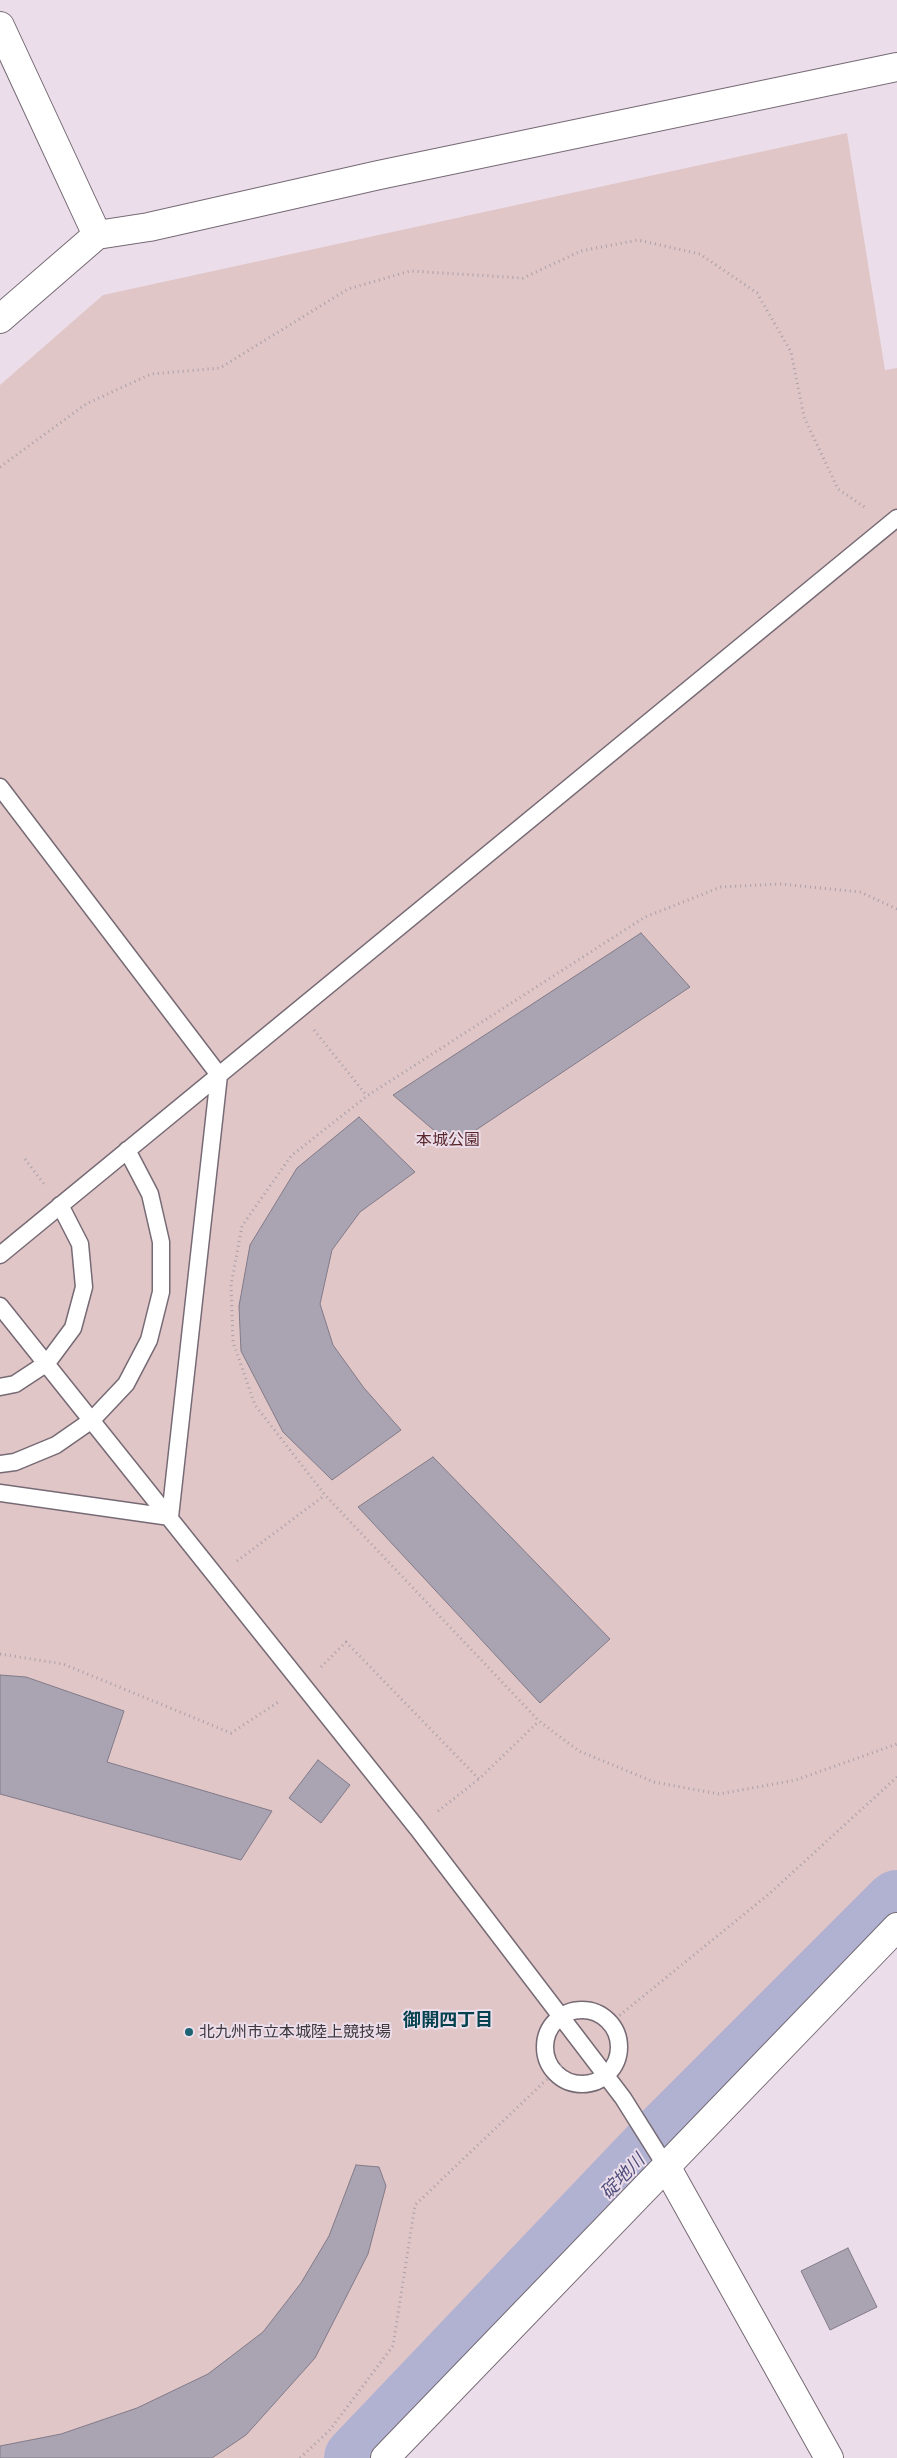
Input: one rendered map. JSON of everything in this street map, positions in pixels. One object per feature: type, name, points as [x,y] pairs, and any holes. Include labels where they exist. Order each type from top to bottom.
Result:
[{"type":"street","points":[[0,26],[97,235]]},
{"type":"street","points":[[0,319],[97,235],[149,227],[379,175],[897,67]]},
{"type":"street","points":[[385,2458],[668,2168],[897,1928]]},
{"type":"street","points":[[668,2168],[829,2458]]},
{"type":"lane","points":[[0,1255],[895,522]]},
{"type":"lane","points":[[0,787],[219,1075],[170,1517]]},
{"type":"lane","points":[[0,1464],[15,1462],[56,1445],[92,1420],[126,1384],[149,1340],[161,1292],[161,1242],[150,1194],[127,1150]]},
{"type":"lane","points":[[0,1387],[16,1384],[47,1363],[72,1328],[84,1287],[80,1244],[60,1205]]},
{"type":"lane","points":[[0,1306],[417,1828],[623,2098],[668,2168]]},
{"type":"lane","points":[[0,1493],[170,1517]]},
{"type":"lane","points":[[577,2009],[596,2011],[611,2022],[620,2040],[618,2060],[606,2076],[589,2084],[570,2082],[554,2072],[545,2053],[547,2032],[560,2016],[577,2009]]},
{"type":"path","points":[[0,467],[86,404],[151,374],[220,368],[348,289],[410,270],[523,278],[581,251],[638,240],[700,254],[757,293],[790,352],[804,417],[838,489],[895,522]]},
{"type":"path","points":[[897,909],[860,892],[780,884],[721,886],[645,917],[366,1096],[291,1156],[242,1226],[231,1285],[233,1342],[255,1405],[325,1495],[539,1721],[579,1751],[654,1782],[719,1794],[796,1780],[897,1744]]},
{"type":"path","points":[[298,1010],[366,1096]]},
{"type":"path","points":[[217,1576],[325,1495]]},
{"type":"path","points":[[300,2458],[330,2431],[393,2346],[415,2204],[582,2046],[769,1894],[897,1777]]},
{"type":"path","points":[[417,1828],[479,1779]]},
{"type":"green space","name":"本城公園","points":[[847,133],[885,370],[897,368],[897,1895],[642,2146],[347,2458],[0,2458],[0,385],[103,295]]},
{"type":"building","points":[[641,933],[690,987],[452,1146],[393,1095]]},
{"type":"building","points":[[359,1117],[415,1172],[360,1212],[332,1250],[320,1304],[333,1345],[364,1388],[401,1430],[332,1480],[283,1432],[241,1351],[239,1306],[250,1245],[297,1168]]},
{"type":"building","points":[[433,1457],[610,1639],[540,1703],[358,1507]]},
{"type":"building","points":[[0,1675],[26,1677],[124,1711],[107,1762],[272,1811],[241,1860],[0,1794]]},
{"type":"building","points":[[318,1760],[350,1785],[321,1823],[289,1798]]},
{"type":"building","points":[[356,2165],[379,2167],[386,2186],[368,2254],[315,2358],[246,2435],[212,2458],[0,2458],[0,2446],[61,2434],[137,2408],[208,2374],[263,2332],[301,2283],[329,2236]]},
{"type":"building","points":[[848,2248],[877,2307],[830,2330],[801,2271]]},
{"type":"waterway","name":"碇地川","points":[[356,2458],[654,2145],[897,1902]]},
{"type":"place","name":"北九州市立本城陸上競技場","points":[[189,2032]]},
{"type":"district","name":"御開四丁目","points":[[448,2021]]}]
